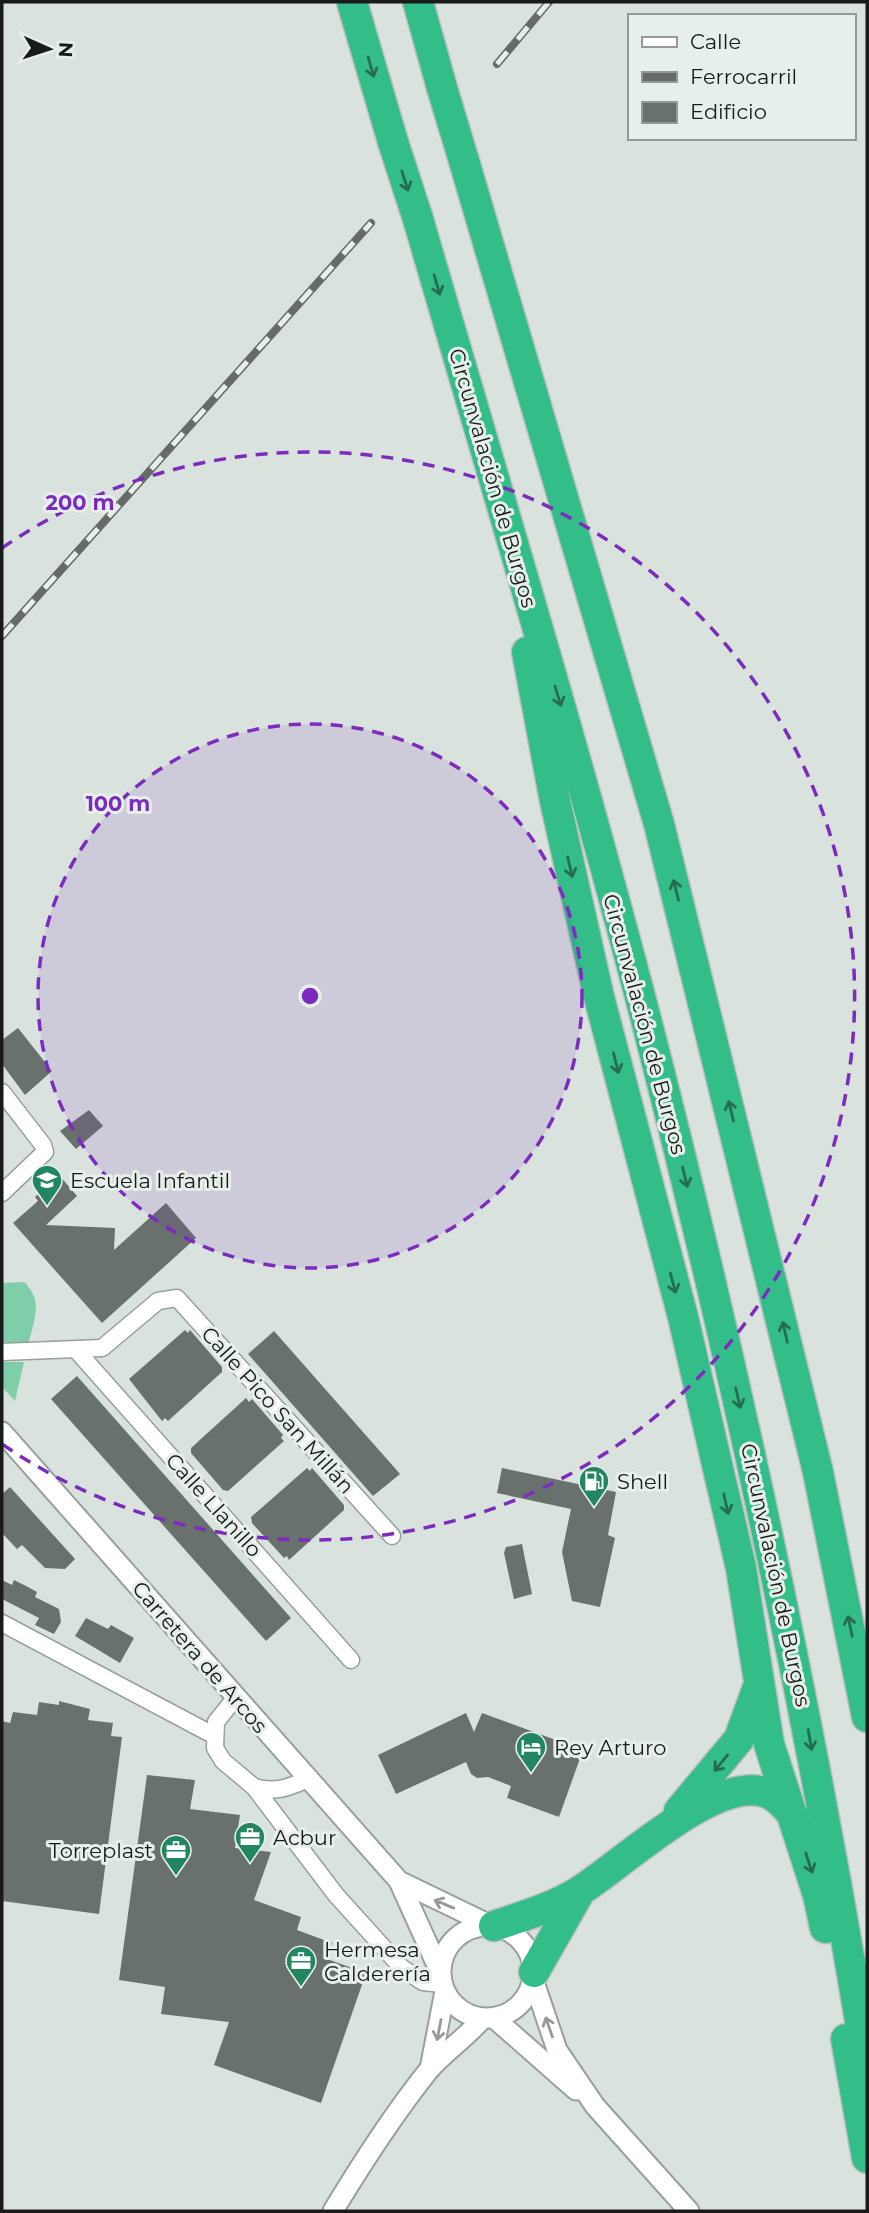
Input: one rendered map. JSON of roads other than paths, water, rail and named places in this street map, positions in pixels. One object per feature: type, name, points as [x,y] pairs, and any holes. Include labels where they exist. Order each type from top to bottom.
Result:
[{"type":"highway","name":"Circunvalación de Burgos","points":[[352,2],[562,711],[648,1026],[753,1460],[802,1696],[867,2063]]},
{"type":"highway","points":[[418,2],[659,824],[815,1459],[867,1717]]},
{"type":"highway","points":[[496,490],[561,827],[602,1010],[682,1317],[740,1569],[769,1744],[818,1895],[867,2158]]},
{"type":"highway","points":[[663,1830],[739,1739],[760,1680]]},
{"type":"highway","points":[[492,1926],[550,1907],[580,1891],[663,1830],[715,1800],[741,1791],[764,1791],[780,1801],[793,1815]]},
{"type":"highway","points":[[534,1975],[580,1891]]},
{"type":"street","points":[[2,1092],[43,1145],[45,1152],[2,1193]]},
{"type":"street","name":"Calle Pico San Millán","points":[[77,1351],[102,1348],[158,1301],[177,1298],[392,1536]]},
{"type":"street","points":[[2,1352],[77,1351]]},
{"type":"street","name":"Calle Llanillo","points":[[77,1351],[351,1660]]},
{"type":"street","name":"Carretera de Arcos","points":[[2,1432],[400,1881]]},
{"type":"street","points":[[2,1623],[213,1735]]},
{"type":"street","points":[[236,1697],[216,1722],[213,1735],[223,1761],[254,1787],[336,1895],[402,1968],[423,1982],[443,1983]]},
{"type":"street","points":[[254,1787],[269,1791],[286,1789],[308,1779]]},
{"type":"street","points":[[400,1881],[492,1926],[515,1934],[527,1948],[557,2050],[595,2106],[689,2211]]},
{"type":"street","points":[[400,1881],[443,1983],[462,2011],[488,2018],[595,2106]]},
{"type":"street","points":[[430,2068],[445,1952],[466,1930],[492,1926]]},
{"type":"street","points":[[333,2211],[385,2130],[430,2068],[488,2018],[517,2007],[527,1997],[534,1975]]},
{"type":"railway","points":[[497,64],[549,2]]},
{"type":"railway","points":[[2,636],[371,223]]},
{"type":"place","name":"Escuela Infantil","points":[[47,1207]]},
{"type":"place","name":"Shell","points":[[594,1508]]},
{"type":"place","name":"Rey Arturo","points":[[531,1774]]},
{"type":"place","name":"Acbur","points":[[250,1864]]},
{"type":"place","name":"Torreplast","points":[[176,1877]]},
{"type":"place","name":"Hermesa Calderería","points":[[301,1988]]}]
